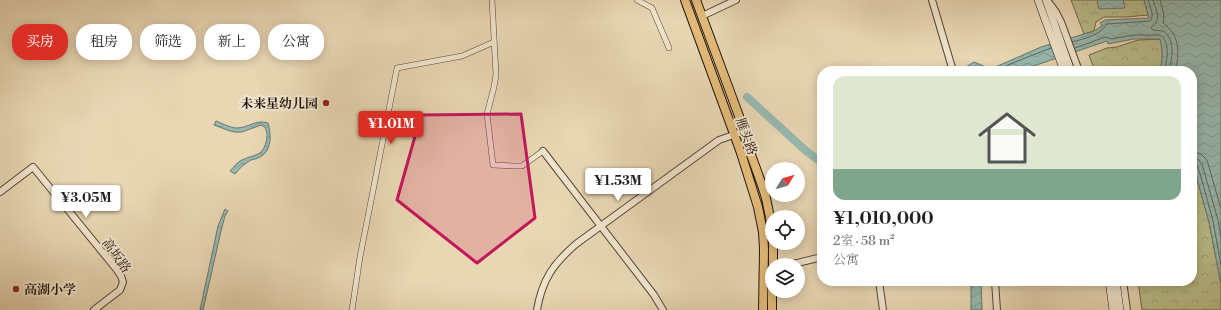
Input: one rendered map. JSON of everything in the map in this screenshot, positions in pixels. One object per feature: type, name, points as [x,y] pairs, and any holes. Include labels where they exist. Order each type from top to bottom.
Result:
[{"type":"main road","name":"雁头路","points":[[684,0],[754,190],[762,224],[764,257],[762,310]]},
{"type":"main road","name":"雁头路","points":[[696,0],[739,116],[742,132],[765,195],[768,210]]},
{"type":"main road","points":[[1038,0],[1060,40]]},
{"type":"main road","points":[[1046,0],[1069,66]]},
{"type":"main road","points":[[1065,66],[1066,56]]},
{"type":"main road","points":[[1110,286],[1112,310]]},
{"type":"main road","points":[[1117,286],[1120,310]]},
{"type":"main road","points":[[772,298],[772,310]]},
{"type":"street","points":[[492,0],[496,75],[487,114],[493,165],[522,166],[543,151],[654,295],[663,310]]},
{"type":"street","points":[[637,0],[652,8],[669,48]]},
{"type":"street","points":[[702,16],[736,0]]},
{"type":"street","points":[[932,0],[952,66]]},
{"type":"street","points":[[352,310],[360,257],[397,68],[462,56],[494,42]]},
{"type":"street","points":[[1066,56],[1075,66]]},
{"type":"street","points":[[537,310],[542,289],[550,270],[570,249],[600,225],[719,140],[742,132]]},
{"type":"street","name":"高坂路","points":[[0,192],[33,167],[117,270],[123,279],[120,290],[94,310]]},
{"type":"street","points":[[805,261],[817,258]]},
{"type":"street","points":[[880,286],[884,310]]},
{"type":"street","points":[[995,286],[997,310]]},
{"type":"street","points":[[1124,286],[1127,310]]},
{"type":"highlighted area","points":[[521,114],[535,218],[477,263],[397,200],[421,115]]},
{"type":"green space","points":[[1071,0],[1144,0],[1148,15],[1104,17],[1096,22],[1094,31],[1084,34]]},
{"type":"green space","points":[[1160,39],[1162,47],[1161,66],[1093,66],[1089,55],[1107,48],[1117,47],[1138,40]]},
{"type":"green space","points":[[1197,179],[1209,222],[1221,284],[1221,310],[1142,310],[1139,286],[1197,286]]},
{"type":"water","points":[[1097,0],[1123,0],[1125,8],[1099,9]]},
{"type":"water","points":[[1144,0],[1221,0],[1221,284],[1209,222],[1197,179],[1197,66],[1161,66],[1162,47],[1160,39],[1134,39],[1108,44],[1107,41],[1034,66],[998,66],[1041,47],[1094,31],[1102,26],[1100,23],[1105,20],[1149,18]]},
{"type":"water","points":[[974,62],[984,66],[968,66]]},
{"type":"water","points":[[216,121],[234,128],[241,128],[260,122],[268,123],[270,136],[266,152],[262,156],[251,160],[242,166],[235,174],[230,171],[240,161],[260,153],[265,147],[267,138],[266,130],[261,125],[242,132],[235,132],[214,125]]},
{"type":"water","points":[[225,209],[228,211],[222,227],[203,310],[200,310],[218,226]]},
{"type":"water","points":[[971,286],[981,286],[982,310],[971,310]]},
{"type":"waterway","points":[[747,97],[817,159]]},
{"type":"place","name":"未来星幼儿园","points":[[326,103]]},
{"type":"place","name":"高湖小学","points":[[16,289]]}]
